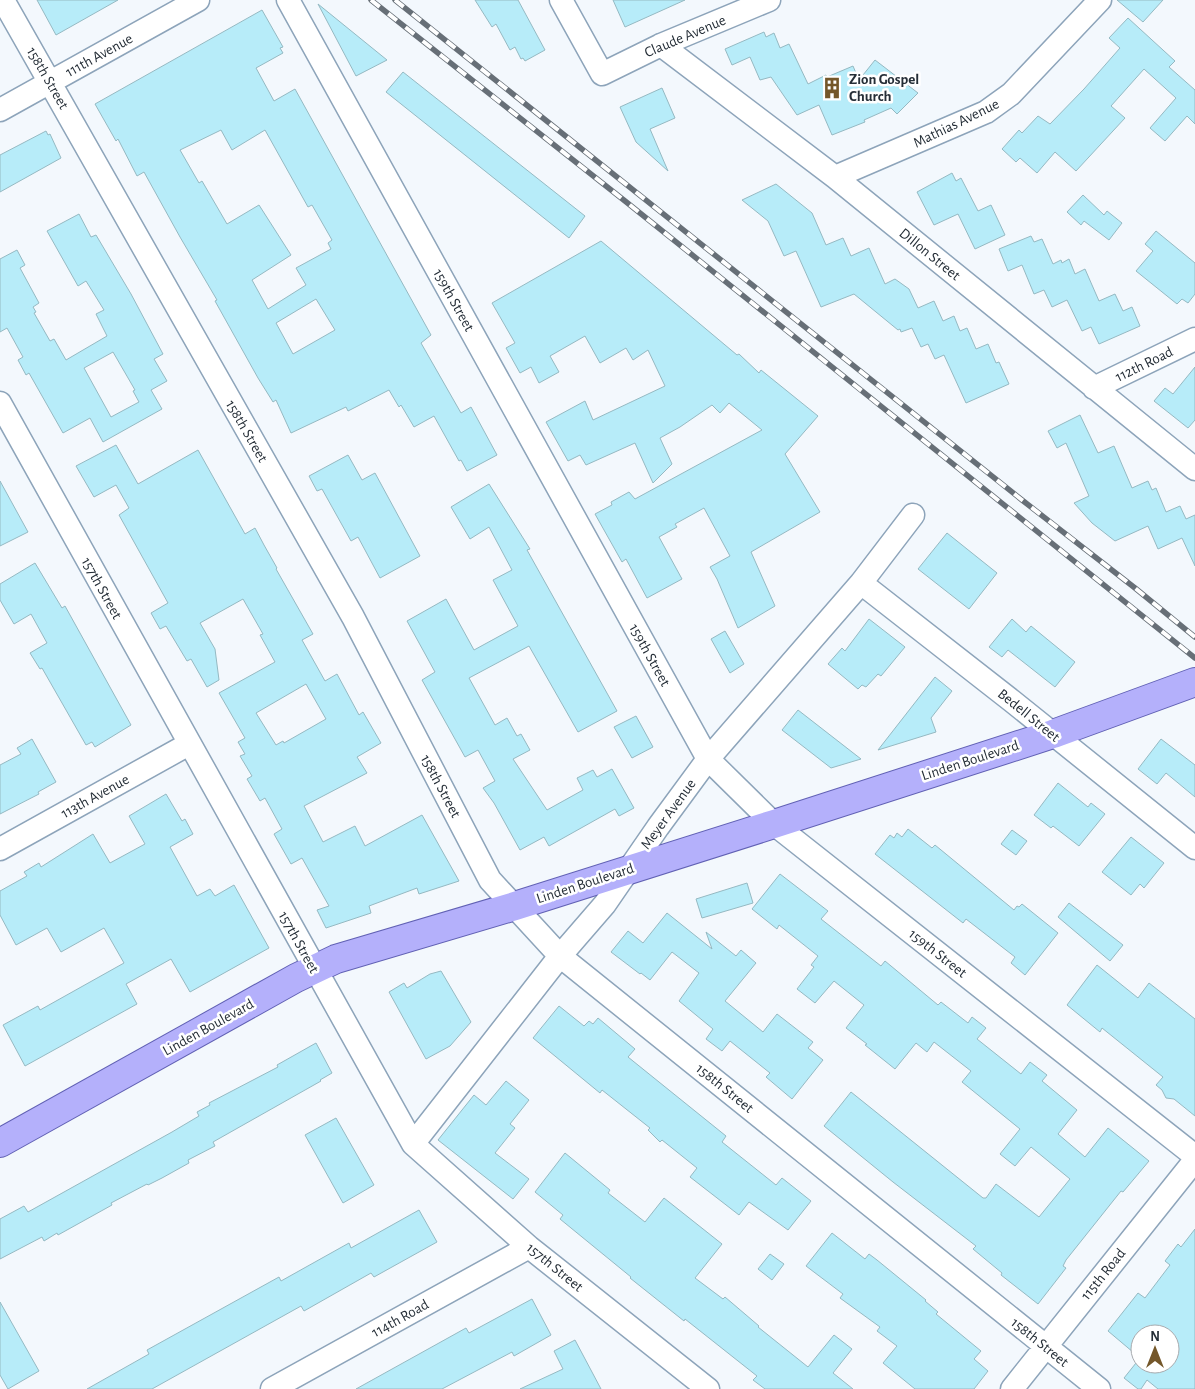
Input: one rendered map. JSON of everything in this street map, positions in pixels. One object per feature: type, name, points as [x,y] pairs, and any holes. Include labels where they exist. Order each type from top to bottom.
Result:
[{"type":"main road","name":"Linden Boulevard","points":[[0,1143],[336,959],[515,906],[774,824],[1053,734],[1195,682]]},
{"type":"street","name":"158th Street","points":[[3,0],[353,617],[490,880],[560,956],[1099,1389]]},
{"type":"street","name":"111th Avenue","points":[[0,110],[198,0]]},
{"type":"street","name":"159th Street","points":[[288,0],[708,760],[774,824],[1195,1158]]},
{"type":"street","name":"Claude Avenue","points":[[561,0],[602,74],[661,45],[769,0]]},
{"type":"street","name":"Mathias Avenue","points":[[835,177],[986,112],[1011,94],[1100,0]]},
{"type":"street","name":"Dillon Street","points":[[661,45],[835,177],[1195,469]]},
{"type":"street","name":"112th Road","points":[[1094,388],[1195,340]]},
{"type":"street","name":"157th Street","points":[[0,404],[413,1144],[529,1246],[708,1389]]},
{"type":"street","name":"Meyer Avenue","points":[[413,1144],[560,956],[604,904],[708,760],[861,583],[912,515]]},
{"type":"street","name":"Bedell Street","points":[[861,583],[1195,848]]},
{"type":"street","name":"113th Avenue","points":[[0,849],[189,744]]},
{"type":"street","name":"115th Road","points":[[1012,1389],[1195,1158]]},
{"type":"street","name":"114th Road","points":[[272,1389],[529,1246]]},
{"type":"building","points":[[37,0],[118,0],[56,35]]},
{"type":"building","points":[[475,0],[518,0],[545,50],[525,61],[523,58],[521,59],[515,47],[510,50],[496,24],[492,27]]},
{"type":"building","points":[[613,0],[685,0],[625,27]]},
{"type":"building","points":[[1117,0],[1163,0],[1143,22]]},
{"type":"building","points":[[318,4],[387,60],[356,76]]},
{"type":"building","points":[[262,10],[283,47],[280,48],[283,53],[256,68],[274,101],[295,89],[431,335],[421,343],[461,413],[471,407],[497,455],[467,471],[461,460],[459,461],[434,416],[414,427],[401,405],[399,407],[389,390],[348,411],[346,407],[291,433],[276,400],[273,402],[258,378],[215,301],[217,300],[144,172],[137,176],[118,139],[116,141],[95,104]],"holes":[[[221,130],[232,150],[265,130],[308,207],[312,205],[332,240],[328,243],[331,249],[296,268],[306,285],[268,309],[252,280],[291,255],[259,205],[227,224],[202,181],[199,183],[180,150]],[[316,299],[335,330],[293,354],[276,323]]]},
{"type":"building","points":[[1128,18],[1175,61],[1169,67],[1195,90],[1195,124],[1187,116],[1165,141],[1150,128],[1176,98],[1144,69],[1111,106],[1125,118],[1076,171],[1055,152],[1037,173],[1020,158],[1016,162],[1002,149],[1019,130],[1022,133],[1038,116],[1050,124],[1084,89],[1120,48],[1109,38]]},
{"type":"building","points":[[764,32],[766,37],[774,33],[780,48],[789,44],[808,84],[826,75],[827,77],[853,66],[859,80],[875,60],[918,93],[897,114],[891,108],[864,120],[865,122],[832,135],[819,105],[797,115],[771,77],[760,80],[750,57],[732,65],[725,49]]},
{"type":"building","points":[[403,72],[585,216],[569,238],[386,92]]},
{"type":"building","points":[[662,88],[675,118],[650,129],[668,171],[636,142],[620,107]]},
{"type":"building","points":[[46,131],[48,135],[50,134],[61,158],[0,192],[0,155]]},
{"type":"building","points":[[952,173],[956,181],[961,178],[978,211],[991,205],[1005,235],[975,249],[958,214],[934,225],[917,192]]},
{"type":"building","points":[[776,184],[812,213],[826,245],[843,238],[851,256],[869,248],[885,284],[895,279],[909,289],[918,308],[934,301],[943,321],[954,316],[960,331],[967,328],[976,349],[988,344],[996,363],[999,362],[1009,384],[966,403],[944,355],[935,359],[928,344],[921,347],[912,328],[901,332],[900,329],[898,330],[854,294],[821,307],[796,251],[784,256],[768,221],[742,200]]},
{"type":"building","points":[[1083,195],[1104,215],[1107,211],[1122,223],[1109,240],[1084,221],[1081,225],[1067,212]]},
{"type":"building","points":[[79,214],[91,237],[96,235],[131,294],[163,354],[154,359],[167,381],[151,390],[162,409],[103,442],[90,418],[63,433],[29,373],[26,375],[18,360],[23,357],[7,328],[0,332],[0,259],[17,250],[25,265],[20,268],[39,303],[33,307],[36,312],[34,313],[50,341],[54,339],[66,360],[107,336],[96,314],[104,310],[86,281],[78,286],[47,231]],"holes":[[[113,352],[135,390],[133,391],[139,402],[111,417],[84,368]]]},
{"type":"building","points":[[1156,231],[1195,263],[1195,294],[1188,303],[1182,299],[1177,304],[1136,271],[1153,251],[1145,244]]},
{"type":"building","points":[[1031,236],[1034,242],[1042,239],[1053,264],[1061,260],[1062,263],[1069,259],[1075,274],[1085,269],[1099,301],[1115,294],[1123,311],[1132,307],[1140,326],[1099,344],[1091,327],[1082,331],[1067,300],[1052,307],[1044,290],[1034,294],[1022,265],[1008,271],[999,249]]},
{"type":"building","points":[[601,241],[737,355],[739,354],[759,373],[761,370],[818,416],[785,454],[820,512],[751,552],[775,606],[738,628],[710,567],[730,556],[704,508],[675,524],[677,527],[659,537],[682,579],[647,598],[626,559],[622,562],[595,514],[612,505],[611,502],[629,492],[635,499],[762,430],[729,403],[720,413],[712,405],[660,438],[672,464],[653,483],[635,443],[586,465],[580,455],[568,461],[546,422],[585,401],[593,420],[665,386],[648,350],[633,360],[626,348],[600,363],[585,336],[550,356],[559,372],[539,383],[531,367],[520,373],[506,348],[515,343],[492,303]]},
{"type":"building","points":[[1195,367],[1195,420],[1188,428],[1154,401],[1165,388],[1173,394]]},
{"type":"building","points":[[1080,415],[1098,453],[1114,446],[1132,488],[1148,481],[1152,490],[1156,488],[1166,512],[1180,506],[1186,519],[1195,515],[1195,566],[1182,538],[1158,549],[1148,526],[1115,541],[1092,523],[1074,503],[1089,496],[1066,443],[1057,448],[1048,431]]},
{"type":"building","points":[[116,445],[138,484],[198,450],[245,534],[255,528],[277,568],[313,634],[302,640],[325,681],[337,674],[359,715],[363,712],[381,743],[357,757],[367,773],[304,806],[323,842],[355,826],[365,846],[422,815],[459,881],[419,894],[417,888],[369,906],[371,913],[326,928],[317,910],[329,906],[302,858],[291,864],[274,834],[282,829],[265,798],[260,801],[247,779],[252,776],[240,756],[245,754],[238,742],[245,738],[219,693],[275,662],[260,635],[263,634],[243,599],[200,623],[215,649],[219,680],[207,687],[191,659],[187,661],[166,626],[160,629],[151,613],[168,603],[119,515],[129,508],[116,485],[94,497],[76,466]],"holes":[[[306,684],[326,719],[284,743],[283,741],[276,745],[256,713]]]},
{"type":"building","points":[[348,455],[362,480],[375,473],[420,556],[380,578],[358,537],[351,541],[322,489],[317,491],[309,476]]},
{"type":"building","points":[[0,481],[28,532],[0,546]]},
{"type":"building","points":[[489,484],[530,549],[527,550],[617,711],[578,732],[529,646],[469,678],[495,725],[507,718],[517,736],[521,734],[530,750],[513,759],[547,810],[583,790],[577,778],[593,770],[597,777],[612,769],[634,808],[619,816],[615,809],[549,846],[544,837],[520,850],[494,803],[483,788],[495,781],[478,750],[465,757],[422,680],[435,672],[407,621],[446,599],[474,650],[518,626],[493,580],[512,570],[489,527],[470,539],[451,507]]},
{"type":"building","points":[[947,533],[997,573],[969,609],[918,569]]},
{"type":"building","points":[[35,563],[62,608],[65,606],[131,725],[95,747],[92,742],[86,745],[42,668],[40,669],[30,653],[47,643],[31,614],[14,624],[0,600],[0,584]]},
{"type":"building","points":[[869,619],[905,647],[881,676],[878,674],[866,687],[862,685],[858,689],[828,664],[842,648],[845,651]]},
{"type":"building","points":[[1012,619],[1026,632],[1031,626],[1075,662],[1055,687],[1008,650],[1002,657],[989,647]]},
{"type":"building","points":[[725,631],[744,664],[730,673],[711,639]]},
{"type":"building","points":[[935,677],[952,691],[931,718],[936,732],[878,750]]},
{"type":"building","points":[[798,710],[861,759],[831,768],[782,730]]},
{"type":"building","points":[[636,716],[653,747],[632,758],[614,727]]},
{"type":"building","points":[[32,739],[56,782],[38,792],[39,794],[0,814],[0,765],[21,754],[17,748]]},
{"type":"building","points":[[1161,739],[1195,765],[1195,797],[1166,773],[1157,784],[1138,769]]},
{"type":"building","points":[[1058,783],[1088,807],[1091,803],[1105,814],[1079,846],[1053,826],[1051,828],[1034,815]]},
{"type":"building","points":[[166,794],[182,821],[185,819],[193,834],[170,847],[197,896],[210,889],[215,896],[234,885],[269,948],[190,992],[171,959],[126,984],[137,1004],[25,1066],[3,1025],[38,1006],[40,1010],[124,963],[104,928],[61,952],[47,928],[16,945],[0,915],[0,891],[27,876],[24,872],[39,863],[41,867],[93,834],[110,863],[145,844],[129,816]]},
{"type":"building","points":[[908,829],[932,848],[935,845],[1014,910],[1022,904],[1058,933],[1025,975],[1011,963],[1015,957],[966,919],[963,923],[875,854],[890,835],[894,838],[897,833],[902,837]]},
{"type":"building","points":[[1012,830],[1027,841],[1016,855],[1001,844]]},
{"type":"building","points":[[1131,837],[1164,863],[1144,888],[1140,884],[1131,895],[1102,872]]},
{"type":"building","points":[[780,874],[828,911],[821,919],[881,966],[885,961],[938,1005],[941,1002],[968,1023],[972,1017],[986,1028],[977,1039],[1021,1074],[1030,1062],[1047,1075],[1042,1081],[1077,1110],[1058,1134],[1085,1157],[1108,1128],[1149,1161],[1123,1192],[1121,1191],[1066,1260],[1063,1266],[1066,1268],[1038,1304],[1001,1275],[1002,1273],[973,1249],[976,1246],[824,1126],[851,1092],[983,1198],[986,1198],[996,1184],[1039,1217],[1070,1179],[1031,1147],[1015,1166],[1000,1154],[1020,1129],[962,1082],[971,1071],[934,1042],[927,1052],[916,1043],[895,1069],[846,1028],[864,1005],[834,981],[815,1003],[797,989],[814,967],[811,965],[818,956],[779,925],[777,929],[752,909]]},
{"type":"building","points":[[747,883],[753,903],[702,918],[696,899]]},
{"type":"building","points":[[1069,903],[1123,945],[1110,961],[1058,917]]},
{"type":"building","points":[[667,913],[712,949],[706,932],[736,956],[741,950],[756,963],[725,1001],[763,1032],[777,1014],[813,1042],[808,1048],[823,1060],[792,1099],[766,1077],[770,1073],[730,1041],[722,1051],[706,1039],[713,1029],[679,1001],[699,973],[672,952],[650,980],[611,952],[628,931],[643,943]]},
{"type":"building","points":[[1097,965],[1138,998],[1149,983],[1195,1019],[1195,1116],[1174,1099],[1166,1098],[1162,1090],[1156,1085],[1163,1077],[1102,1028],[1100,1032],[1067,1005]]},
{"type":"building","points":[[441,971],[471,1022],[450,1046],[426,1059],[389,992],[404,983],[407,988],[430,974]]},
{"type":"building","points":[[559,1006],[584,1026],[589,1021],[593,1024],[598,1018],[635,1049],[628,1057],[726,1136],[722,1142],[776,1185],[782,1178],[811,1201],[788,1230],[749,1202],[739,1215],[690,1177],[697,1168],[662,1140],[660,1142],[648,1130],[650,1128],[602,1090],[600,1093],[533,1038]]},
{"type":"building","points":[[316,1043],[332,1073],[321,1081],[213,1142],[215,1146],[188,1160],[189,1163],[162,1178],[111,1203],[112,1205],[58,1235],[57,1233],[44,1241],[42,1237],[0,1259],[0,1219],[24,1206],[28,1212],[172,1132],[199,1116],[197,1112],[210,1105],[209,1103],[278,1067],[277,1065]]},
{"type":"building","points":[[506,1081],[529,1100],[510,1124],[515,1128],[495,1153],[529,1179],[513,1199],[438,1140],[474,1095],[486,1105]]},
{"type":"building","points":[[336,1118],[374,1185],[343,1203],[305,1135]]},
{"type":"building","points":[[565,1153],[610,1190],[608,1193],[645,1222],[664,1198],[722,1244],[695,1278],[723,1299],[725,1297],[758,1327],[808,1367],[834,1335],[852,1349],[833,1373],[853,1389],[765,1389],[753,1380],[757,1376],[630,1278],[560,1219],[563,1215],[535,1192]]},
{"type":"building","points":[[419,1210],[437,1242],[374,1277],[371,1273],[304,1311],[301,1306],[152,1389],[87,1389],[149,1354],[147,1350],[279,1277],[281,1281],[349,1243],[351,1248]]},
{"type":"building","points":[[1195,1229],[1195,1389],[1158,1389],[1147,1380],[1141,1389],[1138,1389],[1124,1378],[1130,1370],[1130,1374],[1180,1374],[1180,1324],[1130,1324],[1130,1350],[1108,1331],[1138,1293],[1145,1298],[1170,1265],[1165,1261],[1178,1244],[1181,1247]]},
{"type":"building","points":[[832,1233],[865,1259],[869,1254],[877,1260],[926,1300],[938,1312],[936,1314],[981,1351],[974,1359],[988,1371],[974,1389],[915,1389],[883,1363],[897,1346],[877,1331],[880,1327],[840,1298],[843,1294],[806,1266]]},
{"type":"building","points":[[770,1254],[784,1264],[772,1280],[758,1269]]},
{"type":"building","points":[[532,1299],[551,1335],[514,1356],[512,1352],[442,1389],[356,1389],[466,1328],[469,1333]]},
{"type":"building","points":[[0,1302],[39,1371],[8,1389],[0,1375]]},
{"type":"building","points":[[575,1340],[601,1389],[520,1389],[563,1369],[554,1351]]},
{"type":"railway","points":[[371,0],[1195,658]]},
{"type":"railway","points":[[395,0],[1195,637]]},
{"type":"place","name":"Zion Gospel Church","points":[[832,88]]}]
